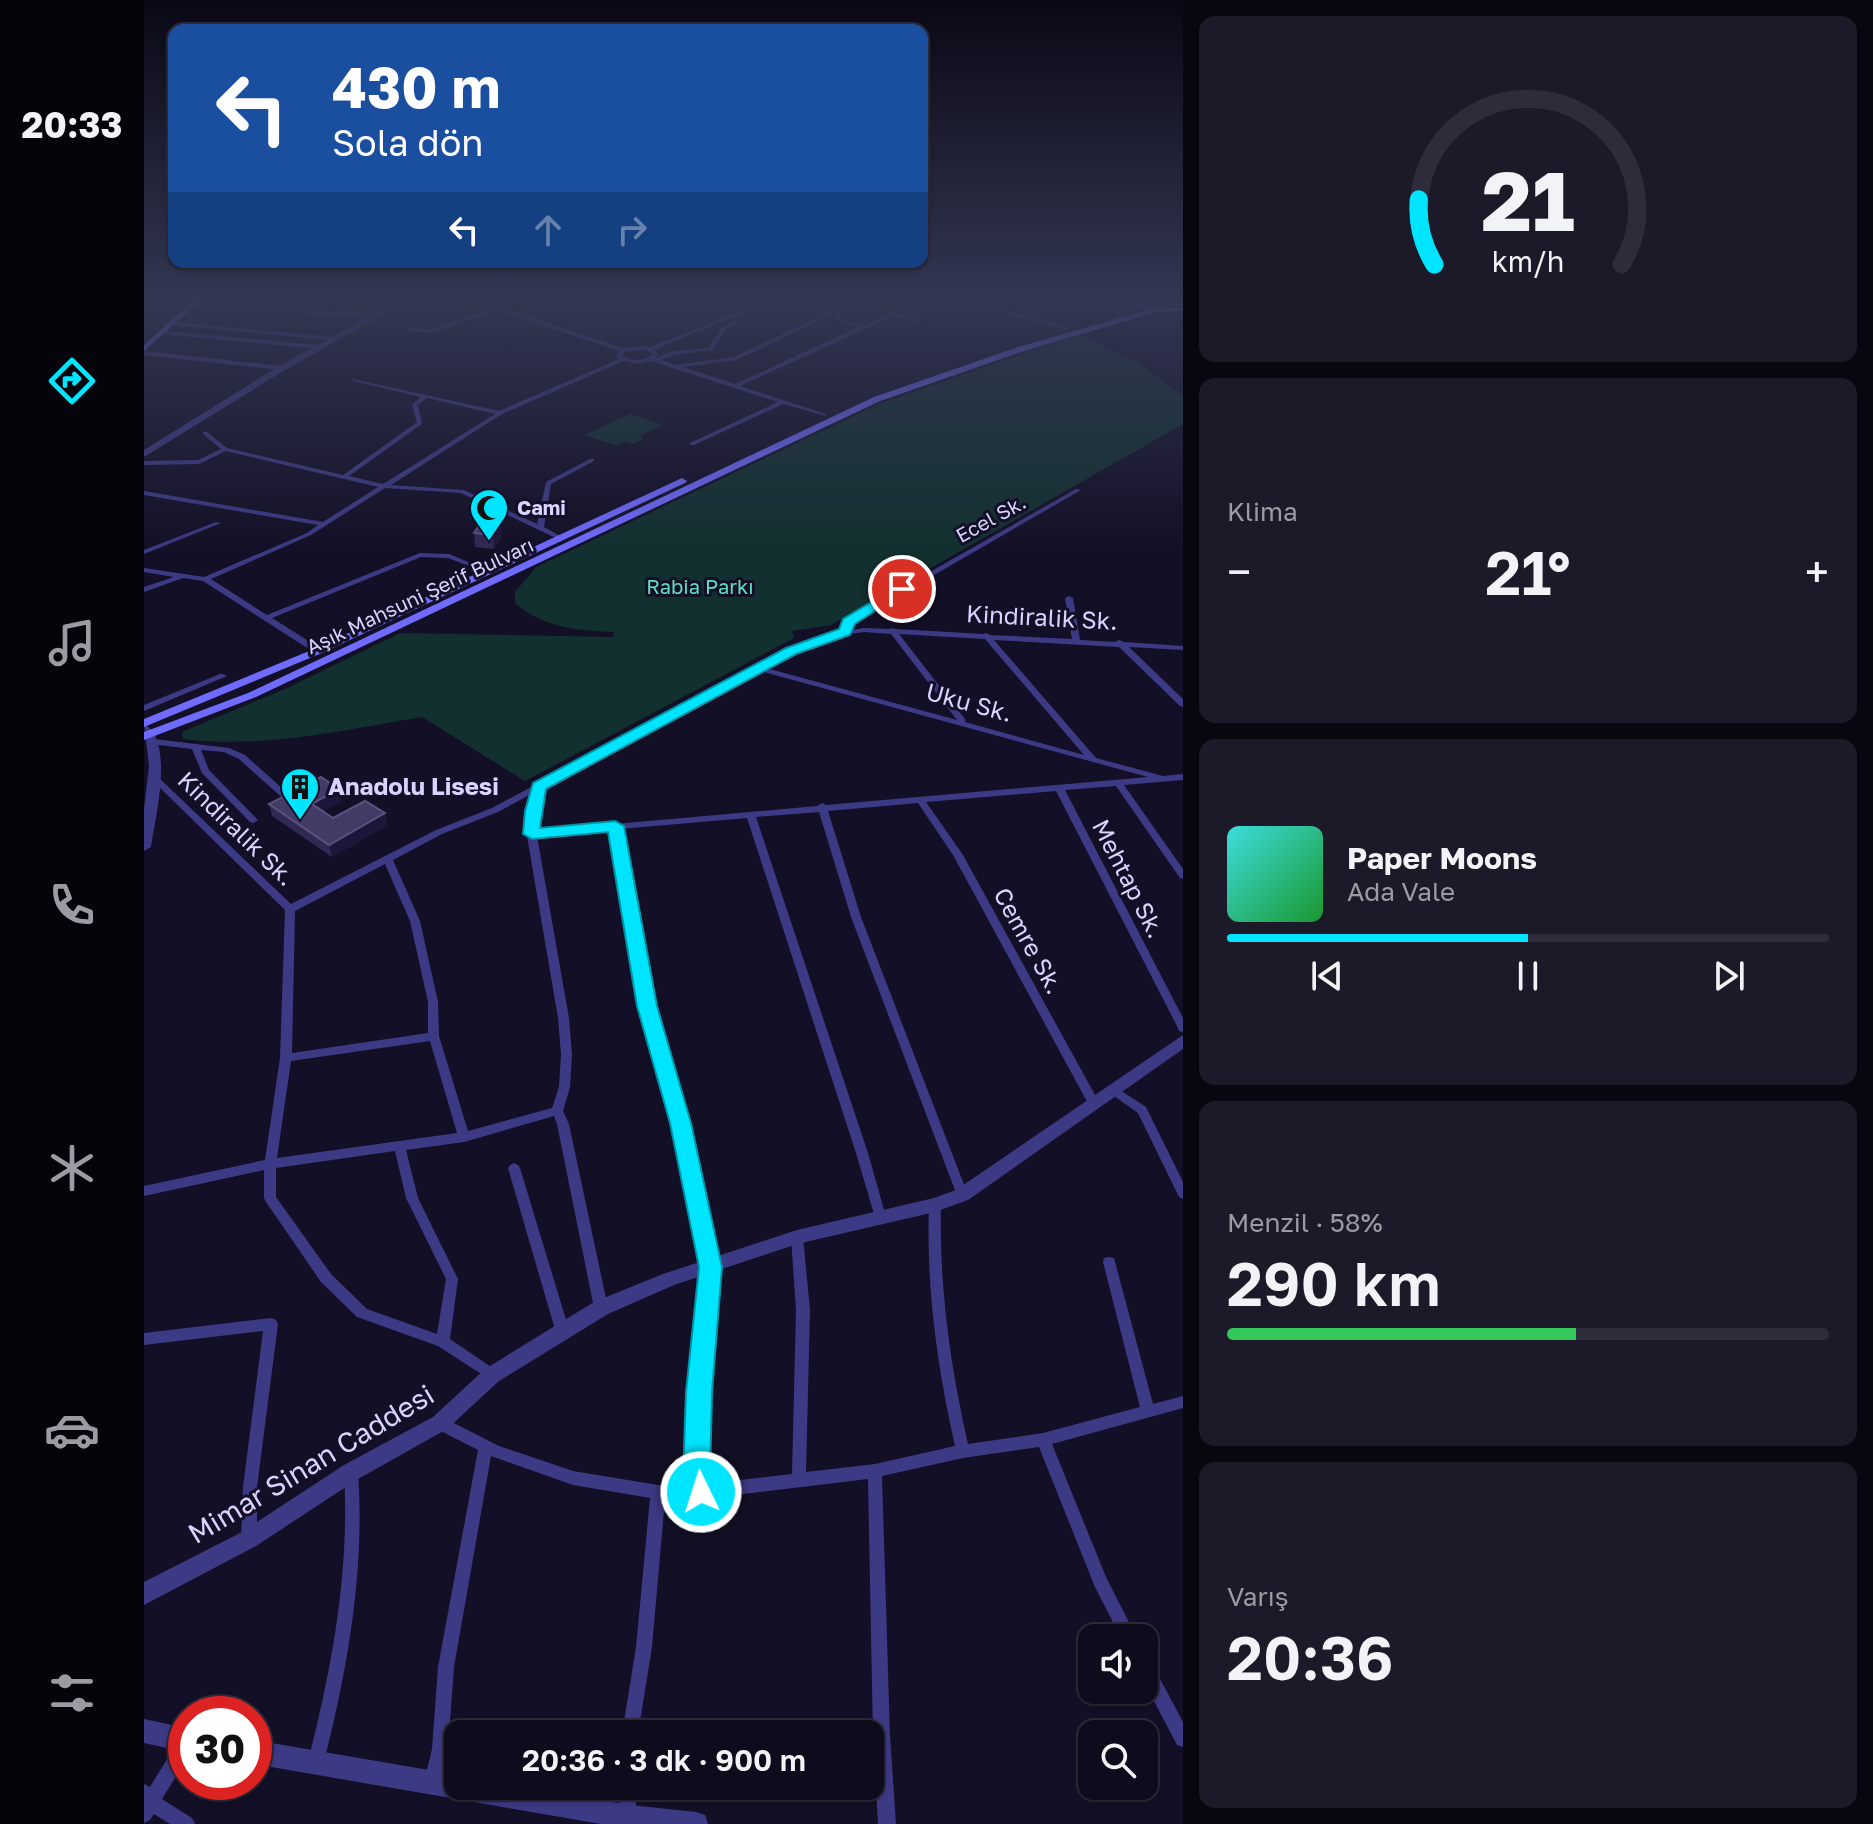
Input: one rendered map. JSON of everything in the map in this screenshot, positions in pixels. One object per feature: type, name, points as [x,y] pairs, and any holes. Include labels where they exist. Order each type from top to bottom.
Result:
[{"type":"main road","name":"Aşık Mahsuni Şerif Bulvarı","points":[[148,733],[824,415],[904,382]]},
{"type":"main road","name":"Aşık Mahsuni Şerif Bulvarı","points":[[148,733],[252,695],[877,399],[926,382]]},
{"type":"street","points":[[144,454],[259,382]]},
{"type":"street","points":[[364,382],[500,413]]},
{"type":"street","points":[[205,579],[309,534],[500,413],[571,382]]},
{"type":"street","points":[[724,382],[824,415]]},
{"type":"street","points":[[735,386],[744,382]]},
{"type":"street","points":[[344,477],[420,423],[415,405],[425,397]]},
{"type":"street","points":[[692,444],[782,402]]},
{"type":"street","points":[[205,433],[225,449],[382,486],[462,491],[560,538]]},
{"type":"street","points":[[144,463],[199,462],[225,449]]},
{"type":"street","points":[[540,528],[548,483],[592,460]]},
{"type":"street","name":"Ecel Sk.","points":[[845,632],[848,622],[935,569],[1078,490]]},
{"type":"street","points":[[144,493],[324,524]]},
{"type":"street","points":[[144,552],[218,523]]},
{"type":"street","points":[[268,617],[420,555],[449,556],[469,564]]},
{"type":"street","points":[[144,570],[205,579],[318,651]]},
{"type":"street","points":[[144,590],[183,576]]},
{"type":"street","points":[[1069,598],[1076,640]]},
{"type":"street","points":[[892,630],[962,721]]},
{"type":"street","name":"Kindiralik Sk.","points":[[154,778],[290,909],[439,832],[495,810],[791,651],[845,632],[892,630],[1183,648]]},
{"type":"street","points":[[986,635],[999,655],[1092,758]]},
{"type":"street","points":[[1119,642],[1183,704]]},
{"type":"street","name":"Uku Sk.","points":[[762,669],[962,721],[1165,779]]},
{"type":"street","points":[[144,708],[223,676]]},
{"type":"street","points":[[145,839],[154,778],[148,733],[196,747],[226,750],[242,757],[290,800]]},
{"type":"street","points":[[196,747],[205,771],[253,820]]},
{"type":"street","points":[[532,834],[822,806],[1060,790],[1183,777]]},
{"type":"street","points":[[1119,784],[1183,876]]},
{"type":"street","points":[[144,1191],[270,1164],[400,1149],[464,1137],[557,1111],[566,1095],[565,1044],[532,834],[539,787]]},
{"type":"street","name":"Mehtap Sk.","points":[[1060,790],[1183,1028]]},
{"type":"street","name":"Cemre Sk.","points":[[920,800],[958,855],[1094,1104]]},
{"type":"street","points":[[495,810],[519,806],[533,811]]},
{"type":"street","points":[[822,806],[856,917],[962,1195]]},
{"type":"street","points":[[750,814],[862,1153],[880,1217]]},
{"type":"street","points":[[615,826],[647,1006],[690,1164],[711,1267],[699,1392],[696,1478],[701,1492]]},
{"type":"street","points":[[388,860],[415,921],[433,1002],[434,1036],[464,1137]]},
{"type":"street","points":[[290,909],[286,1058],[270,1164],[270,1198],[326,1278],[362,1313],[443,1342],[492,1375]]},
{"type":"street","points":[[286,1058],[434,1036]]},
{"type":"street","name":"Mimar Sinan Caddesi","points":[[144,1594],[249,1539],[351,1472],[440,1423],[492,1375],[601,1308],[669,1279],[797,1237],[935,1205],[962,1195],[1183,1041]]},
{"type":"street","points":[[1114,1090],[1142,1110],[1183,1194]]},
{"type":"street","points":[[557,1111],[563,1124],[601,1308]]},
{"type":"street","points":[[400,1149],[412,1198],[452,1279],[443,1342]]},
{"type":"street","points":[[514,1168],[563,1333]]},
{"type":"street","points":[[935,1205],[934,1277],[939,1329],[963,1451]]},
{"type":"street","points":[[797,1237],[803,1342],[799,1481]]},
{"type":"street","points":[[1109,1262],[1148,1411]]},
{"type":"street","points":[[144,1339],[271,1324],[250,1487],[249,1539]]},
{"type":"street","points":[[440,1423],[486,1446],[573,1478],[658,1492],[701,1492],[875,1471],[963,1451],[1043,1440],[1183,1402]]},
{"type":"street","points":[[1043,1440],[1100,1582],[1122,1624]]},
{"type":"street","points":[[432,1782],[440,1749],[446,1667],[486,1446]]},
{"type":"street","points":[[875,1471],[880,1568],[880,1746],[887,1824]]},
{"type":"street","points":[[316,1762],[330,1709],[353,1552],[355,1506],[351,1472]]},
{"type":"street","points":[[632,1720],[644,1647],[658,1492]]},
{"type":"street","points":[[1158,1692],[1183,1739]]},
{"type":"street","points":[[144,1731],[168,1737]]},
{"type":"street","points":[[272,1755],[629,1820],[696,1824]]},
{"type":"street","points":[[168,1769],[146,1803],[186,1824]]},
{"type":"street","points":[[628,1800],[629,1820]]},
{"type":"green space","name":"Rabia Parkı","points":[[942,382],[1164,382],[1183,396],[1183,424],[831,625],[792,631],[794,638],[525,781],[422,717],[273,740],[183,739],[182,732],[287,688],[400,633],[613,637],[614,632],[575,629],[538,618],[515,603],[515,592],[536,567],[879,404]]},
{"type":"green space","points":[[630,414],[663,425],[640,436],[644,439],[633,444],[626,441],[617,446],[584,435]]},
{"type":"building","points":[[482,521],[501,523],[493,535],[474,533]]},
{"type":"building","points":[[321,777],[339,789],[312,804],[333,818],[365,801],[385,813],[329,845],[269,804]]},
{"type":"place","name":"Cami","points":[[489,542]]},
{"type":"place","name":"Anadolu Lisesi","points":[[300,821]]},
{"type":"route","points":[[701,1492],[696,1478],[699,1392],[711,1267],[697,1191],[647,1006],[615,826],[532,834],[533,811],[539,787],[791,651],[820,638],[845,632],[844,626],[848,622],[902,589]]}]
